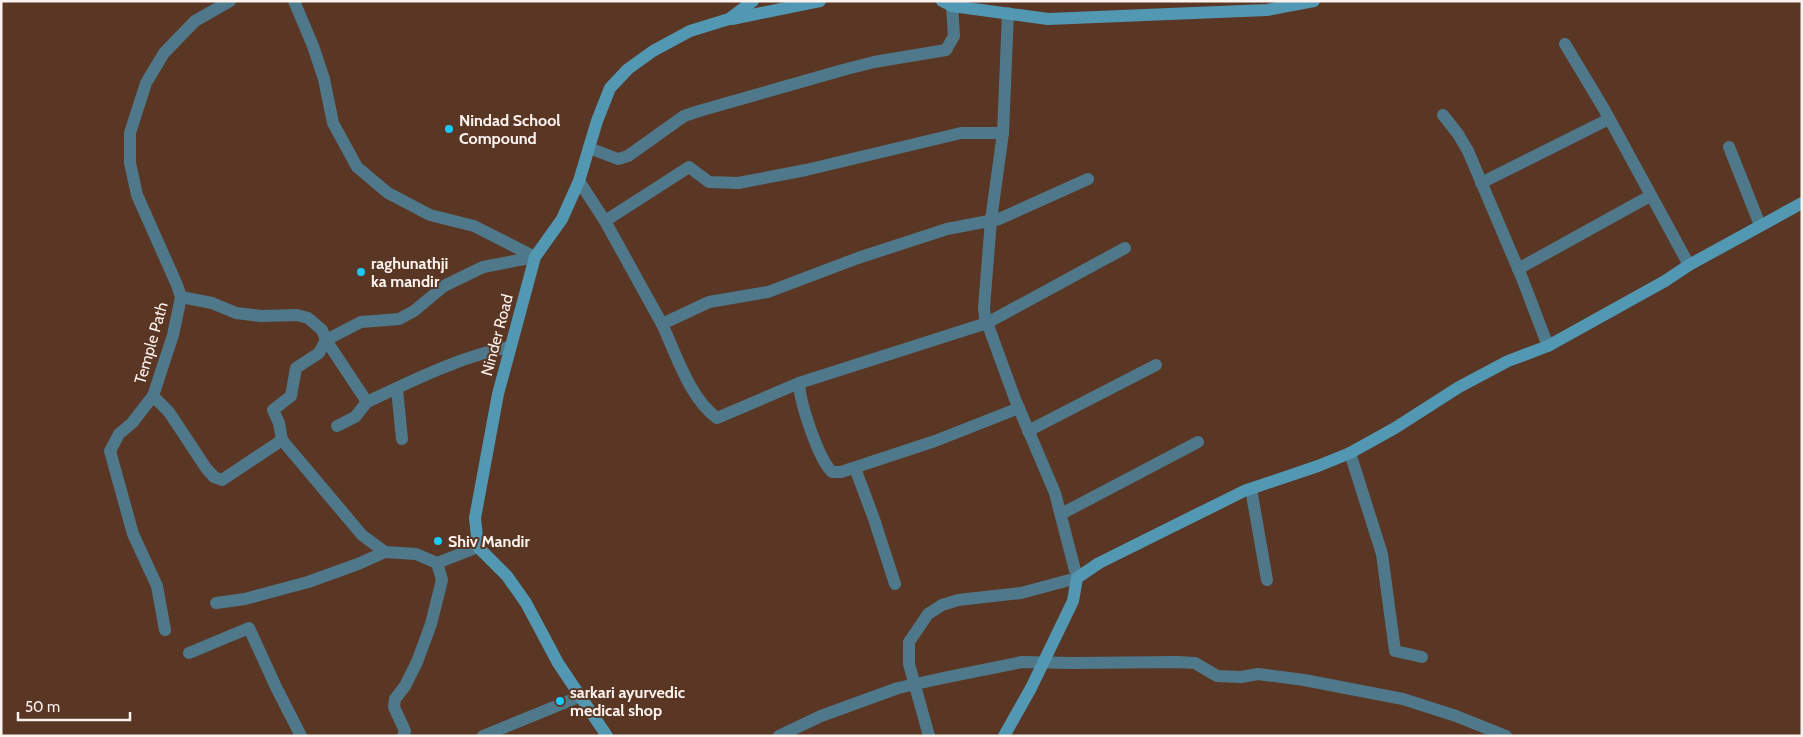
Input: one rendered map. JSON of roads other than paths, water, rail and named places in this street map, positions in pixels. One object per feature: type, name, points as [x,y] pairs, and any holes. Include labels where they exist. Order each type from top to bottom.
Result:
[{"type":"street","name":"Temple Path","points":[[165,630],[157,586],[133,534],[110,451],[118,434],[132,423],[153,396],[173,335],[181,297],[178,285],[137,196],[130,163],[130,133],[146,82],[164,53],[195,21],[230,1]]},
{"type":"street","points":[[294,1],[313,46],[324,80],[333,123],[357,167],[388,193],[430,215],[474,226],[535,257]]},
{"type":"street","name":"Ninder Road","points":[[478,547],[474,518],[498,394],[535,257],[562,219],[579,181],[597,120],[610,88],[628,69],[653,51],[690,31],[729,19],[753,1]]},
{"type":"street","points":[[729,19],[820,1]]},
{"type":"street","points":[[589,148],[618,159],[628,156],[684,116],[698,111],[843,70],[946,50],[954,36],[947,3],[1048,19],[1122,18],[1267,10],[1314,1]]},
{"type":"street","points":[[1004,736],[1031,688],[1073,601],[1077,578],[1055,492],[1019,408],[984,308],[991,220],[1003,133],[1008,13]]},
{"type":"street","points":[[1565,44],[1609,119],[1689,265]]},
{"type":"street","points":[[1443,115],[1468,151],[1548,346]]},
{"type":"street","points":[[1482,183],[1609,119]]},
{"type":"street","points":[[605,222],[689,167],[709,182],[738,183],[806,170],[961,133],[1003,133]]},
{"type":"street","points":[[1729,147],[1760,225]]},
{"type":"street","points":[[662,324],[709,302],[768,292],[858,258],[947,229],[999,219],[1088,179]]},
{"type":"street","points":[[579,181],[605,222],[662,324],[695,395],[706,410],[717,418],[799,383],[988,323],[1125,248]]},
{"type":"street","points":[[1518,269],[1650,196]]},
{"type":"street","points":[[929,736],[909,664],[909,642],[928,614],[942,605],[981,596],[1021,593],[1077,578],[1099,563],[1251,489],[1350,453],[1395,428],[1459,387],[1508,361],[1548,346],[1802,203]]},
{"type":"street","points":[[385,552],[362,535],[282,440],[274,410],[291,396],[296,368],[319,353],[326,340],[361,322],[399,319],[414,311],[444,286],[482,267],[535,257]]},
{"type":"street","points":[[181,297],[212,303],[236,313],[261,316],[297,315],[308,318],[322,330],[326,340],[367,402]]},
{"type":"street","points":[[337,426],[355,417],[367,402],[444,366],[488,351],[510,347]]},
{"type":"street","points":[[1028,430],[1156,364]]},
{"type":"street","points":[[799,383],[800,396],[826,466],[832,472],[841,472],[855,468],[935,441],[1019,408]]},
{"type":"street","points":[[397,389],[402,439]]},
{"type":"street","points":[[153,396],[169,412],[214,477],[222,480],[282,440]]},
{"type":"street","points":[[1061,514],[1198,442]]},
{"type":"street","points":[[1350,453],[1382,554],[1395,651],[1422,657]]},
{"type":"street","points":[[855,468],[895,584]]},
{"type":"street","points":[[1251,489],[1268,580]]},
{"type":"street","points":[[216,603],[245,598],[308,582],[385,552],[416,554],[437,563],[478,547],[507,576],[526,603],[558,663],[607,736]]},
{"type":"street","points":[[406,733],[394,706],[395,699],[405,686],[417,662],[431,624],[442,580],[437,563]]},
{"type":"street","points":[[189,653],[249,628],[301,736]]},
{"type":"street","points":[[779,736],[829,713],[898,688],[1022,662],[1044,662],[1072,664],[1195,663],[1217,676],[1241,677],[1258,674],[1304,680],[1404,699],[1456,716],[1506,736]]},
{"type":"street","points":[[483,736],[581,696]]},
{"type":"place","name":"Nindad School Compound","points":[[449,129]]},
{"type":"place","name":"raghunathji ka mandir","points":[[361,272]]},
{"type":"place","name":"Shiv Mandir","points":[[438,541]]},
{"type":"place","name":"sarkari ayurvedic medical shop","points":[[560,701]]}]
